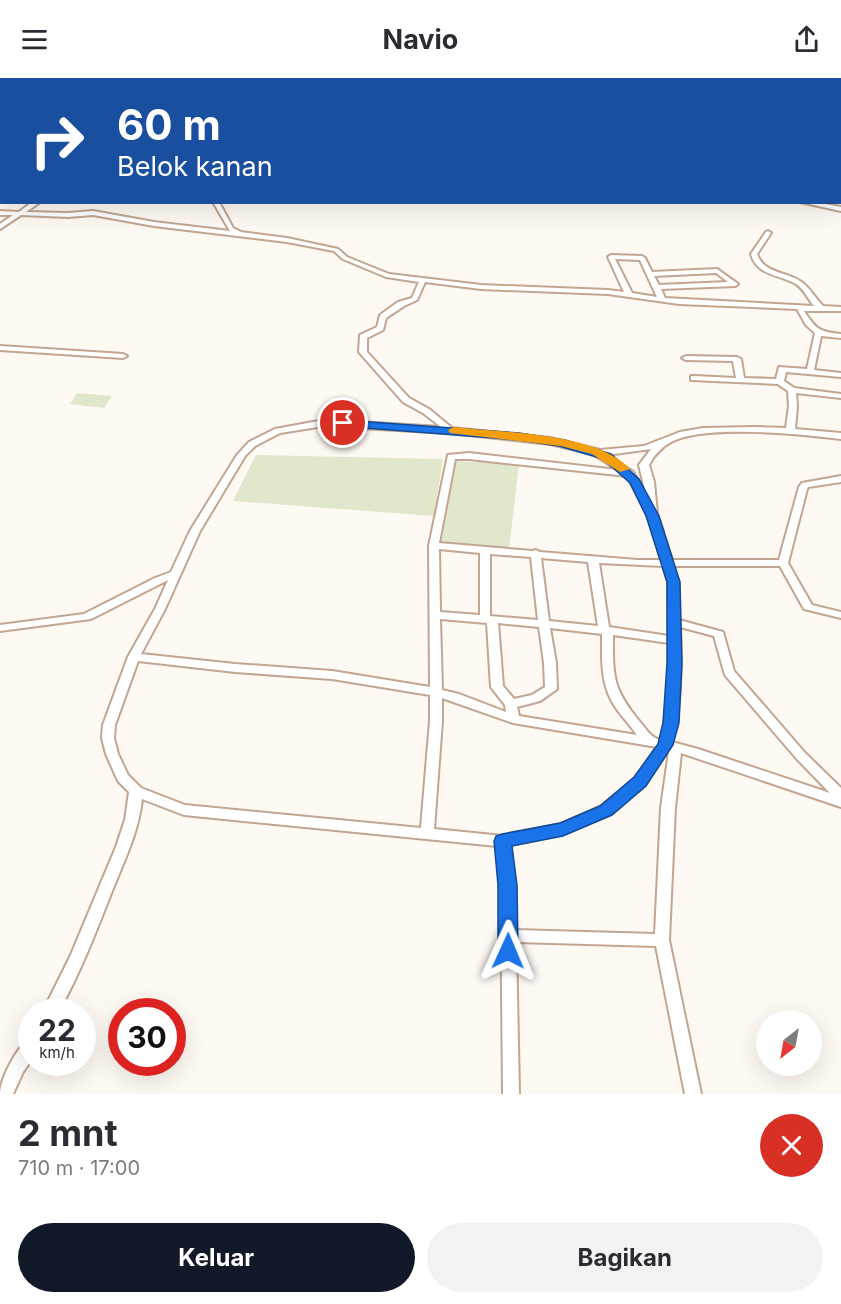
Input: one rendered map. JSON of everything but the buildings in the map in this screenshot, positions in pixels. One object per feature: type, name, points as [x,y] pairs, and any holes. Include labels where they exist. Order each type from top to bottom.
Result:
[{"type":"street","points":[[0,227],[34,204]]},
{"type":"street","points":[[217,204],[231,229],[239,234]]},
{"type":"street","points":[[814,204],[841,209]]},
{"type":"street","points":[[0,213],[93,213],[154,224],[287,240],[336,250],[345,258],[380,274],[482,287],[582,290],[696,303],[841,309]]},
{"type":"street","points":[[768,233],[754,254],[756,263],[761,268],[799,283],[820,307]]},
{"type":"street","points":[[629,295],[611,257],[642,258],[662,299]]},
{"type":"street","points":[[650,274],[717,271],[735,284],[656,286]]},
{"type":"street","points":[[423,279],[416,299],[383,316],[380,328],[363,337],[363,352],[406,400],[426,411],[451,430]]},
{"type":"street","points":[[807,307],[800,310],[810,328],[818,334],[841,336]]},
{"type":"street","points":[[810,372],[818,334]]},
{"type":"street","points":[[0,348],[123,356]]},
{"type":"street","points":[[686,358],[737,359],[740,379]]},
{"type":"street","points":[[780,382],[782,369],[841,375]]},
{"type":"street","points":[[694,378],[780,382],[792,390],[841,396]]},
{"type":"street","points":[[790,431],[792,390]]},
{"type":"street","points":[[670,746],[640,782],[606,810],[563,829],[502,841],[184,810],[136,791],[123,778],[108,738],[109,725],[134,657],[214,498],[241,454],[252,444],[278,431],[311,423],[451,430],[550,441],[599,453],[646,448],[669,438],[699,432],[790,431],[841,436]]},
{"type":"street","points":[[669,438],[651,454],[644,465],[649,482],[653,516],[674,582],[675,640],[662,939],[693,1094]]},
{"type":"street","points":[[599,453],[630,474],[653,516]]},
{"type":"street","points":[[427,833],[436,721],[434,546],[446,475],[453,456],[630,474]]},
{"type":"street","points":[[841,479],[805,485],[802,489],[783,563],[808,607],[841,615]]},
{"type":"street","points":[[434,546],[593,559],[783,563]]},
{"type":"street","points":[[485,551],[489,619],[497,687],[511,704],[513,719]]},
{"type":"street","points":[[511,704],[536,698],[551,689],[546,624],[538,592],[536,554]]},
{"type":"street","points":[[593,559],[606,631],[609,678],[613,694],[638,724],[648,741]]},
{"type":"street","points":[[0,628],[87,617],[159,580],[176,574]]},
{"type":"street","points":[[435,615],[546,624],[675,640]]},
{"type":"street","points":[[675,622],[719,634],[727,656],[729,672],[801,756],[841,796]]},
{"type":"street","points":[[134,657],[235,668],[332,675],[434,692],[455,697],[513,719],[670,746],[841,802]]},
{"type":"street","points":[[58,998],[69,978],[125,843],[135,811],[136,791]]},
{"type":"street","points":[[502,841],[508,885],[511,1094]]},
{"type":"street","points":[[508,936],[662,939]]},
{"type":"street","points":[[5,1094],[18,1066]]},
{"type":"green space","points":[[77,393],[112,396],[104,408],[70,404]]},
{"type":"green space","points":[[256,455],[443,459],[434,516],[233,501]]},
{"type":"green space","points":[[453,461],[519,464],[509,550],[440,544]]},
{"type":"slow traffic","points":[[454,430],[519,436],[561,443],[596,452],[624,469]]},
{"type":"route","points":[[343,423],[519,436],[561,443],[607,457],[630,474],[635,481],[653,516],[674,582],[675,663],[671,695],[671,723],[665,745],[640,782],[606,810],[589,820],[563,829],[502,841],[508,885],[508,951]]}]
